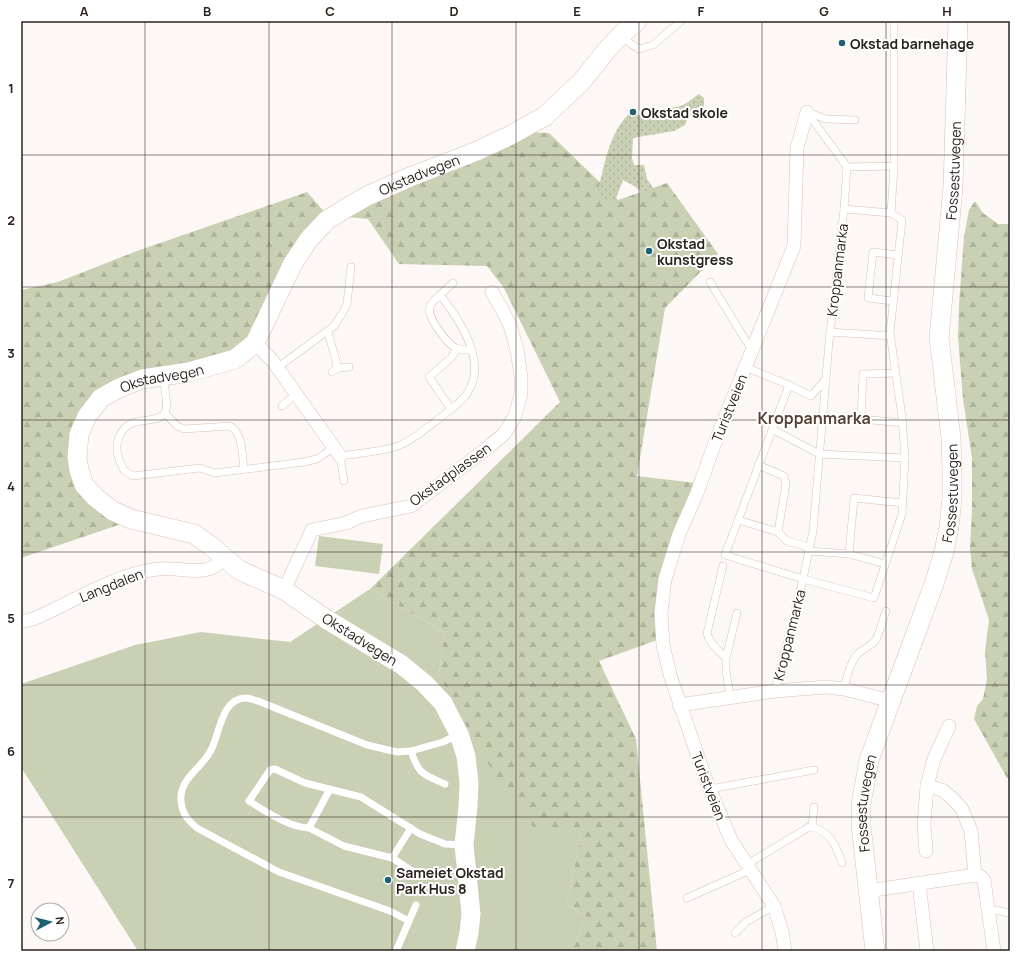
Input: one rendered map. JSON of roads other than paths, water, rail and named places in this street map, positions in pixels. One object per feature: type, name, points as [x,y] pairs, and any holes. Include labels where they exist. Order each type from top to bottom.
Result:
[{"type":"street","name":"Okstadvegen","points":[[465,951],[471,914],[464,845],[469,783],[466,756],[459,734],[443,703],[424,682],[402,665],[326,619],[284,590],[239,570],[194,534],[130,519],[112,511],[96,498],[84,485],[77,458],[79,434],[87,416],[101,398],[119,388],[142,379],[189,372],[235,359],[255,343],[292,265],[309,239],[327,220],[368,196],[410,177],[477,151],[511,135],[545,116],[582,81],[621,35],[638,21]]},
{"type":"street","name":"Fossestuvegen","points":[[875,951],[861,825],[861,804],[869,760],[934,584],[942,558],[949,527],[952,498],[951,438],[939,338],[954,187],[958,21]]},
{"type":"street","name":"Turistveien","points":[[784,951],[782,932],[774,906],[731,840],[710,789],[671,678],[663,644],[661,613],[665,579],[679,534],[697,493],[716,440],[794,246],[797,148],[807,112]]},
{"type":"street","name":"Okstadplassen","points":[[284,590],[312,530],[346,523],[362,516],[411,506],[504,434],[515,416],[521,394],[520,370],[516,332],[492,292]]},
{"type":"street","points":[[255,343],[277,368],[337,452]]},
{"type":"street","name":"Langdalen","points":[[21,622],[33,619],[111,583],[142,571],[160,568],[204,571],[214,567],[224,557]]},
{"type":"street","points":[[680,705],[775,691],[826,687],[844,689],[890,701]]},
{"type":"street","points":[[926,851],[924,824],[927,786],[934,759],[949,726]]},
{"type":"street","points":[[927,786],[942,790],[962,809],[971,831],[975,875]]},
{"type":"street","points":[[868,891],[975,875],[980,876],[984,880],[994,951]]},
{"type":"street","points":[[918,884],[927,951]]},
{"type":"lane","points":[[621,35],[638,49],[653,46],[681,21]]},
{"type":"lane","points":[[891,213],[894,166],[894,21]]},
{"type":"lane","points":[[807,112],[847,167],[894,166]]},
{"type":"lane","points":[[807,112],[826,119],[855,120]]},
{"type":"lane","name":"Kroppanmarka","points":[[775,691],[803,579],[812,531],[847,167]]},
{"type":"lane","name":"Kroppanmarka","points":[[789,384],[725,555],[803,579],[874,598],[902,514],[903,503],[905,458],[903,423],[890,336],[902,220],[891,213],[844,209]]},
{"type":"lane","points":[[893,301],[868,298],[873,252],[898,255]]},
{"type":"lane","points":[[277,368],[328,332],[334,326],[347,304],[351,268]]},
{"type":"lane","points":[[710,282],[741,335],[752,350]]},
{"type":"lane","points":[[453,283],[432,303],[429,312],[431,318],[450,344],[457,349],[472,350]]},
{"type":"lane","points":[[163,376],[167,405],[165,413],[160,418],[129,425],[121,433],[116,446],[119,461],[124,471],[133,476],[200,468],[215,473],[304,462],[337,452],[399,446],[410,440],[451,409],[466,394],[473,382],[474,362],[472,350],[466,333],[440,295]]},
{"type":"lane","points":[[328,332],[338,368]]},
{"type":"lane","name":"Kroppanmarka","points":[[830,332],[890,336]]},
{"type":"lane","points":[[451,409],[429,377],[451,358],[457,349]]},
{"type":"lane","points":[[332,372],[338,368],[349,367]]},
{"type":"lane","points":[[745,367],[789,384],[824,401]]},
{"type":"lane","points":[[896,373],[863,374],[861,419],[903,423]]},
{"type":"lane","points":[[811,396],[826,379]]},
{"type":"lane","points":[[282,406],[296,394]]},
{"type":"lane","points":[[165,413],[177,426],[184,429],[230,426],[233,428],[238,433],[244,469]]},
{"type":"lane","points":[[772,429],[819,454],[905,458]]},
{"type":"lane","points":[[337,452],[344,481]]},
{"type":"lane","points":[[758,465],[784,476],[786,484],[778,532]]},
{"type":"lane","points":[[849,554],[854,498],[903,503]]},
{"type":"lane","points":[[738,520],[778,532],[787,541],[809,549],[849,554],[885,564]]},
{"type":"lane","points":[[723,566],[708,633],[708,639],[726,658]]},
{"type":"lane","points":[[844,689],[849,670],[856,657],[860,652],[875,642],[886,611]]},
{"type":"lane","points":[[730,697],[726,658],[737,613]]},
{"type":"lane","points":[[409,921],[390,911],[279,872],[198,828],[187,820],[181,808],[180,794],[184,782],[211,752],[217,738],[223,714],[235,701],[245,698],[258,701],[367,745],[397,752],[410,751],[443,742],[459,734]]},
{"type":"lane","points":[[410,751],[416,766],[423,774],[445,784]]},
{"type":"lane","points":[[417,874],[392,858],[344,846],[309,828],[303,828],[270,815],[249,801],[270,770],[276,769],[305,783],[360,797],[420,834],[445,844],[464,845]]},
{"type":"lane","points":[[710,789],[814,770]]},
{"type":"lane","points":[[309,828],[330,789]]},
{"type":"lane","points":[[812,827],[814,807]]},
{"type":"lane","points":[[687,898],[748,868],[809,827],[828,835],[834,843],[842,863]]},
{"type":"lane","points":[[392,858],[411,828]]},
{"type":"lane","points":[[397,949],[416,905]]},
{"type":"lane","points":[[735,933],[746,922],[774,906]]},
{"type":"lane","points":[[989,909],[1010,913]]},
{"type":"place","name":"Okstad barnehage","points":[[842,43]]},
{"type":"place","name":"Okstad skole","points":[[633,112]]},
{"type":"place","name":"Okstad kunstgress","points":[[649,251]]},
{"type":"place","name":"Sameiet Okstad Park Hus 8","points":[[388,880]]},
{"type":"district","name":"Kroppanmarka","points":[[814,418]]}]
